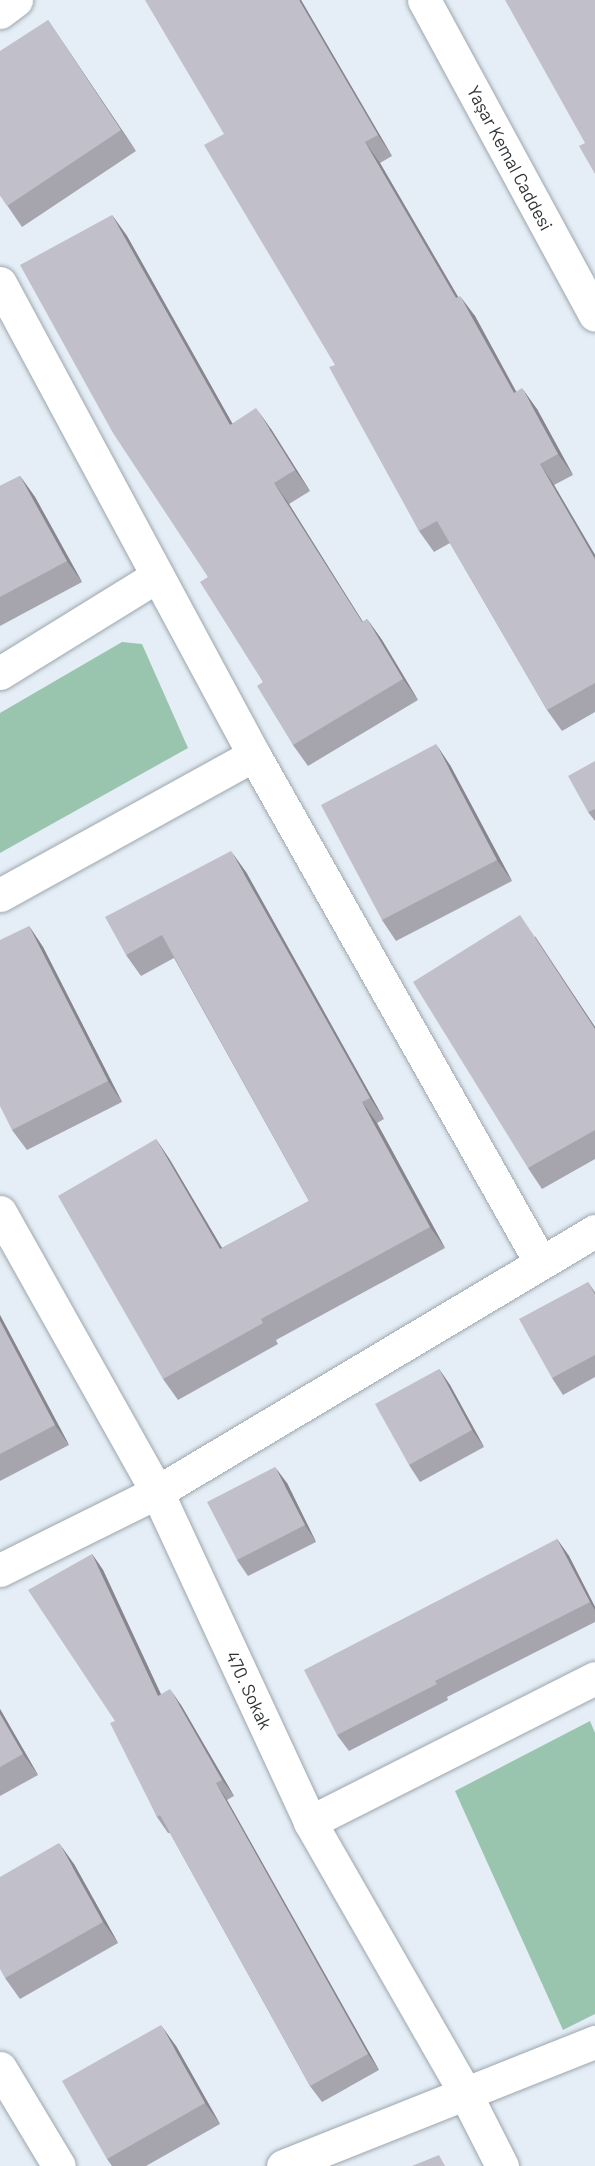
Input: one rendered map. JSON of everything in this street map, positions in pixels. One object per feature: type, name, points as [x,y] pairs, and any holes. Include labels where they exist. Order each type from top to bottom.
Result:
[{"type":"street","points":[[0,12],[16,0]]},
{"type":"street","name":"Yaşar Kemal Caddesi","points":[[424,0],[594,312]]},
{"type":"street","points":[[0,283],[254,755],[541,1263]]},
{"type":"street","points":[[0,673],[158,576]]},
{"type":"street","points":[[0,895],[254,755]]},
{"type":"street","name":"470. Sokak","points":[[0,1212],[157,1492],[310,1822],[465,2093],[502,2166]]},
{"type":"street","points":[[0,1570],[157,1492],[595,1231]]},
{"type":"street","points":[[310,1822],[595,1678]]},
{"type":"street","points":[[283,2166],[595,2042]]},
{"type":"street","points":[[0,2068],[59,2166]]},
{"type":"green space","points":[[122,642],[142,644],[188,748],[0,853],[0,713]]},
{"type":"green space","points":[[590,1721],[595,1733],[595,2014],[563,2030],[455,1791]]},
{"type":"building","points":[[145,0],[299,0],[378,135],[365,142],[456,298],[460,296],[514,393],[522,388],[558,454],[540,464],[595,559],[595,683],[547,710],[437,521],[419,531],[329,367],[335,365],[204,145],[224,134]]},
{"type":"building","points":[[505,0],[595,0],[595,174],[579,146],[585,143]]},
{"type":"building","points":[[48,20],[121,130],[7,206],[0,195],[0,51]]},
{"type":"building","points":[[112,215],[230,425],[256,408],[295,470],[274,483],[362,622],[367,619],[403,679],[293,745],[257,686],[263,682],[200,582],[208,577],[113,433],[20,265]]},
{"type":"building","points":[[20,476],[67,561],[0,597],[0,486]]},
{"type":"building","points":[[436,744],[497,860],[382,920],[321,805]]},
{"type":"building","points":[[595,761],[595,809],[588,812],[568,776]]},
{"type":"building","points":[[231,851],[370,1098],[362,1102],[430,1227],[261,1319],[263,1323],[163,1379],[58,1196],[156,1139],[220,1249],[309,1201],[162,935],[126,955],[105,917]]},
{"type":"building","points":[[520,915],[595,1029],[595,1130],[528,1168],[413,982]]},
{"type":"building","points":[[29,926],[108,1081],[12,1130],[0,1106],[0,940]]},
{"type":"building","points":[[588,1282],[595,1295],[595,1355],[552,1378],[519,1319]]},
{"type":"building","points":[[0,1321],[55,1425],[0,1454]]},
{"type":"building","points":[[439,1369],[472,1430],[409,1465],[375,1404]]},
{"type":"building","points":[[275,1467],[305,1525],[237,1560],[207,1502]]},
{"type":"building","points":[[557,1539],[590,1602],[435,1681],[437,1684],[337,1735],[304,1670]]},
{"type":"building","points":[[92,1554],[158,1696],[170,1689],[222,1780],[216,1783],[368,2054],[310,2086],[160,1815],[157,1817],[110,1723],[115,1721],[28,1590]]},
{"type":"building","points":[[0,1714],[23,1754],[0,1767]]},
{"type":"building","points":[[59,1843],[103,1922],[5,1978],[0,1969],[0,1877]]},
{"type":"building","points":[[161,2025],[205,2103],[107,2159],[62,2081]]},
{"type":"building","points":[[439,2155],[445,2166],[412,2166]]}]
